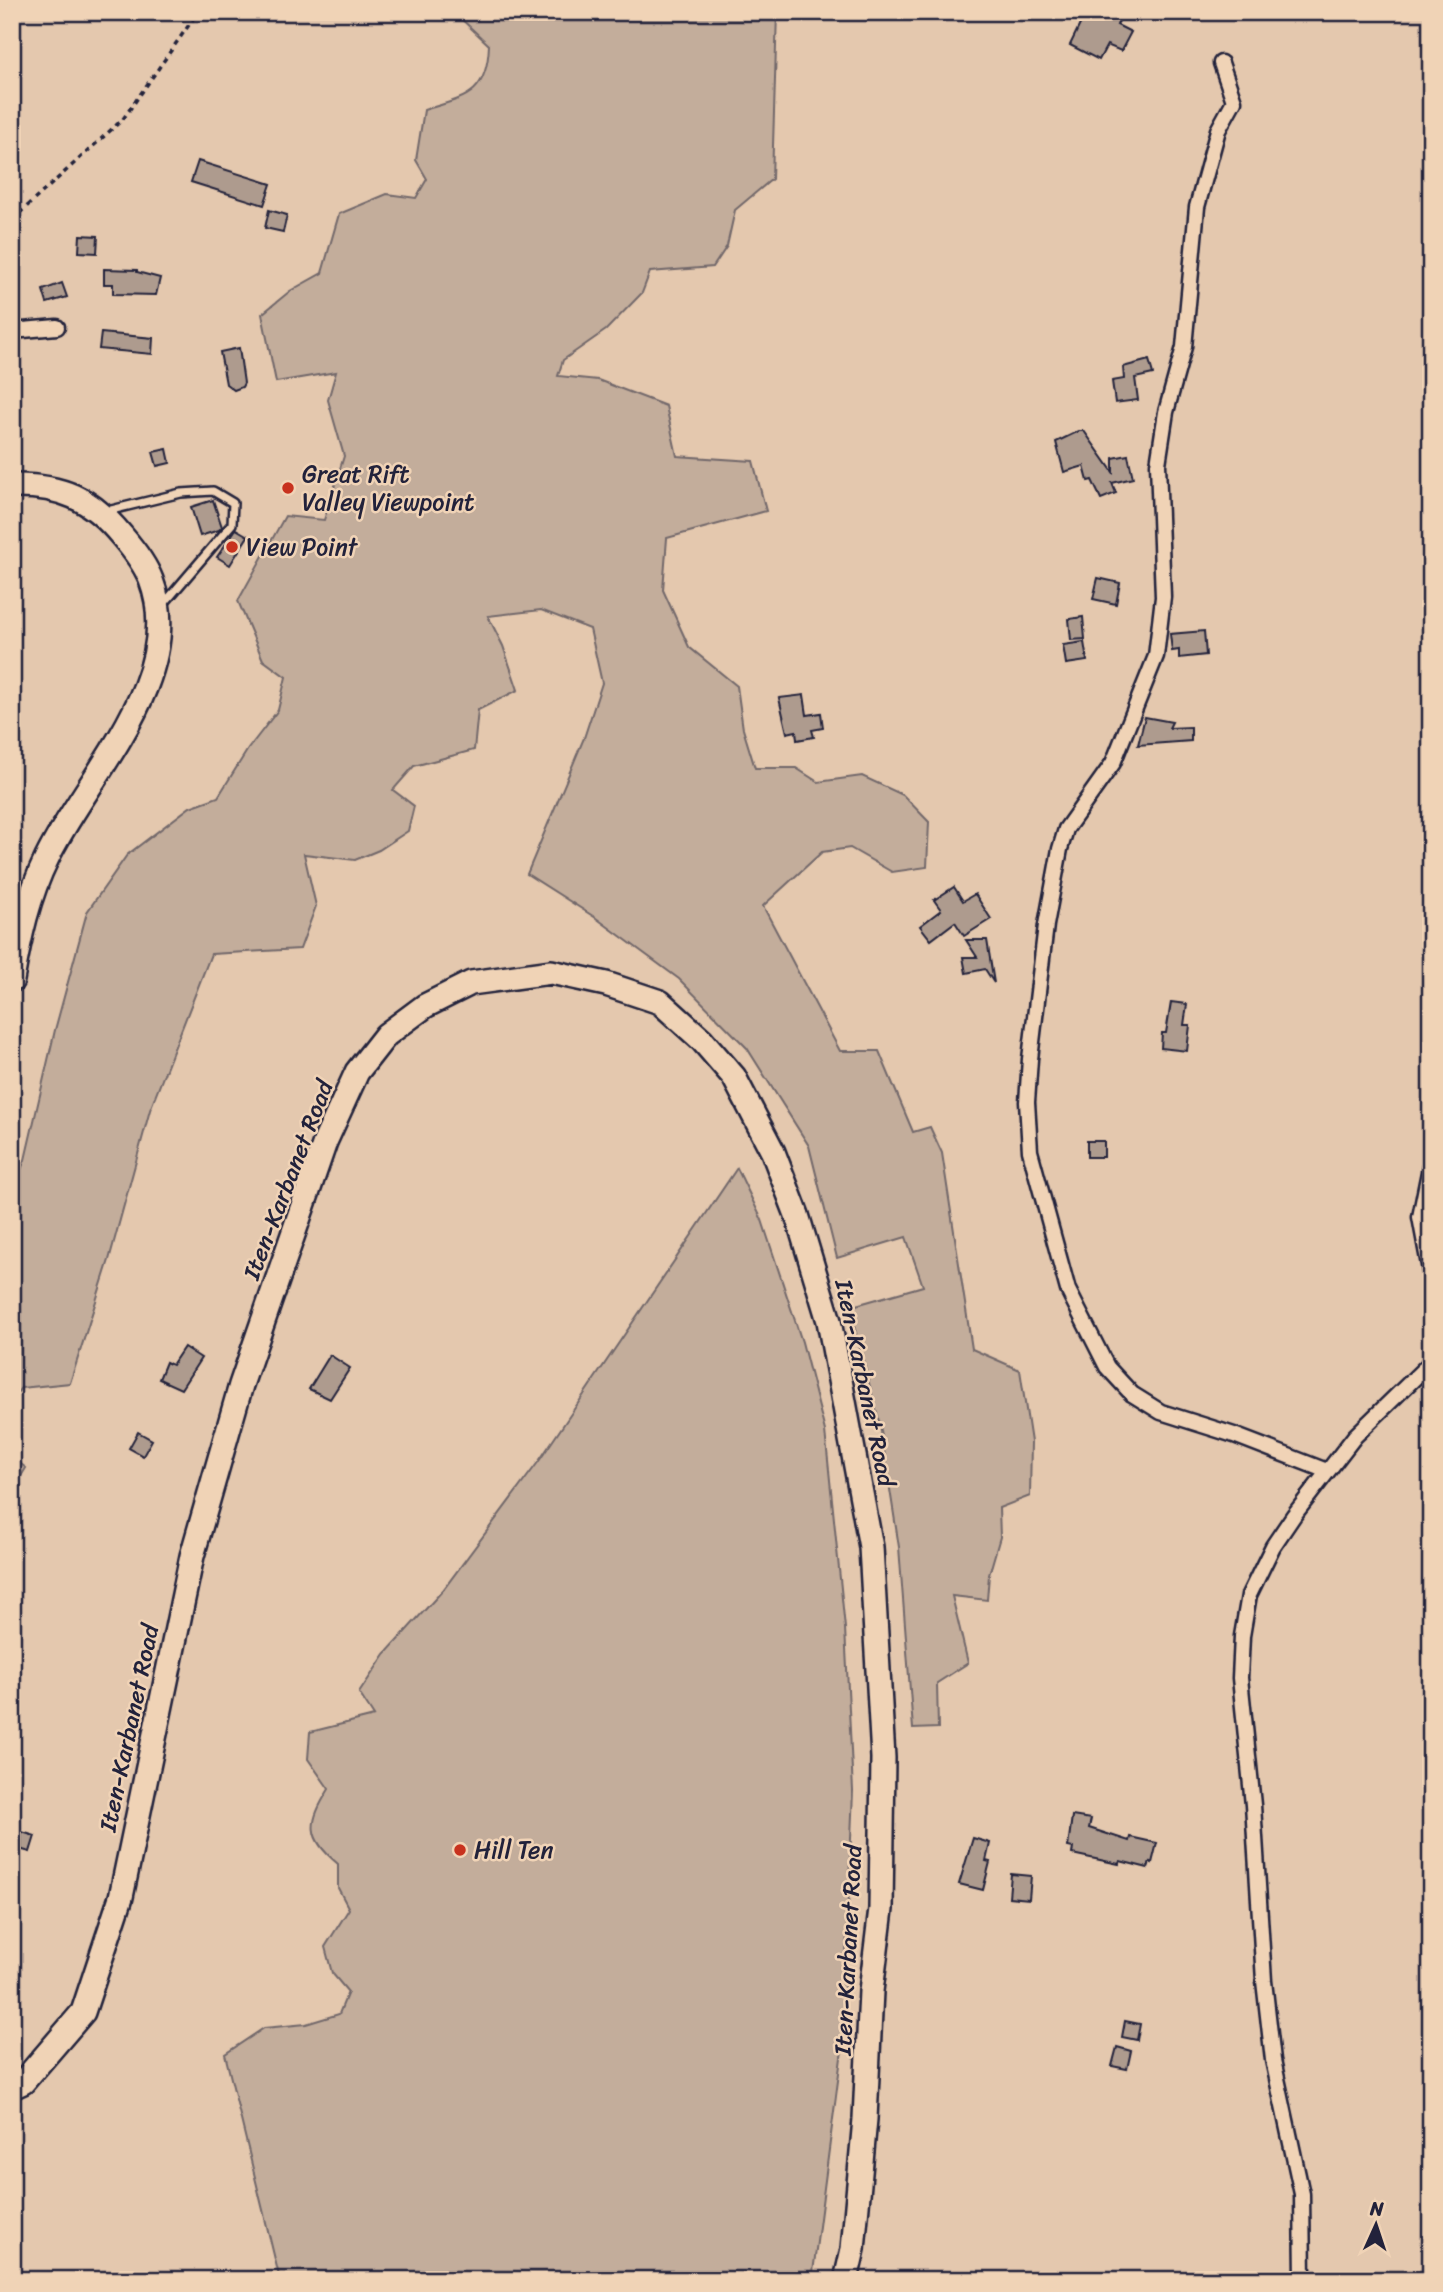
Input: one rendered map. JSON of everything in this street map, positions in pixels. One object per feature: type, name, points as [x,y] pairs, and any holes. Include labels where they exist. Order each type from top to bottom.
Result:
[{"type":"main road","points":[[12,486],[31,486],[74,495],[110,520],[140,558],[152,582],[160,621],[151,673],[126,730],[46,859],[29,905],[12,980]]},
{"type":"main road","name":"Iten-Karbanet Road","points":[[12,2087],[23,2082],[83,2012],[121,1897],[191,1556],[242,1385],[321,1155],[357,1072],[386,1035],[425,1006],[471,984],[551,972],[606,984],[660,1002],[702,1040],[733,1077],[773,1152],[797,1215],[830,1321],[871,1547],[883,1758],[881,1909],[871,1991],[863,2145],[853,2249],[846,2280]]},
{"type":"street","points":[[1221,62],[1234,101],[1218,130],[1197,207],[1184,347],[1166,412],[1158,464],[1162,622],[1156,656],[1114,763],[1066,829],[1060,849],[1046,925],[1030,1059],[1027,1102],[1030,1151],[1068,1290],[1107,1367],[1132,1394],[1161,1412],[1234,1435],[1327,1471]]},
{"type":"street","points":[[12,331],[57,327]]},
{"type":"street","points":[[1431,1162],[1420,1217],[1431,1276]]},
{"type":"street","points":[[1303,2280],[1302,2194],[1273,2060],[1264,1981],[1253,1805],[1240,1678],[1242,1636],[1250,1595],[1273,1546],[1355,1437],[1431,1359]]},
{"type":"lane","points":[[99,513],[181,493],[213,491],[233,503],[232,524],[158,611]]},
{"type":"path","points":[[12,220],[123,118],[198,12]]},
{"type":"shaded area","points":[[442,12],[777,12],[772,179],[735,210],[727,246],[713,267],[650,272],[642,293],[606,330],[563,360],[558,376],[598,380],[666,406],[677,456],[753,461],[766,511],[667,538],[663,590],[689,647],[737,686],[743,729],[755,768],[796,768],[818,782],[862,776],[903,795],[929,822],[927,867],[892,872],[850,848],[822,852],[763,906],[840,1051],[879,1051],[913,1132],[930,1127],[942,1153],[972,1349],[1020,1370],[1031,1442],[1030,1496],[999,1508],[1000,1537],[989,1575],[987,1600],[952,1596],[968,1663],[937,1683],[938,1728],[913,1729],[899,1547],[880,1425],[849,1307],[923,1286],[906,1237],[837,1258],[809,1146],[747,1048],[679,979],[596,918],[527,874],[584,738],[602,683],[590,629],[541,610],[488,616],[503,646],[518,690],[478,710],[474,750],[414,766],[393,790],[414,806],[408,831],[379,850],[355,860],[304,854],[316,906],[300,949],[211,954],[150,1110],[109,1260],[70,1383],[21,1388],[12,1399],[12,1190],[25,1160],[55,1030],[87,912],[127,855],[190,807],[218,797],[248,749],[278,710],[286,677],[263,660],[238,601],[285,516],[324,520],[344,456],[328,400],[336,372],[276,382],[262,314],[290,291],[322,273],[339,214],[387,194],[416,198],[427,179],[416,160],[424,110],[463,97],[472,91],[479,84],[487,62],[489,45],[457,15]]},
{"type":"shaded area","points":[[737,1168],[762,1220],[802,1342],[825,1431],[845,1628],[853,1791],[842,2050],[812,2280],[280,2280],[225,2054],[264,2028],[306,2024],[339,2014],[348,1992],[332,1973],[325,1947],[349,1909],[338,1888],[338,1864],[320,1846],[314,1829],[317,1811],[329,1789],[308,1759],[310,1732],[374,1716],[359,1693],[385,1654],[443,1590],[539,1461]]},
{"type":"shaded area","points":[[12,1457],[26,1468],[12,1491]]},
{"type":"building","points":[[1086,12],[1102,12],[1119,21],[1117,25],[1131,32],[1121,51],[1107,45],[1099,60],[1070,45]]},
{"type":"building","points":[[198,161],[271,184],[264,205],[191,182]]},
{"type":"building","points":[[269,210],[287,215],[283,232],[265,228]]},
{"type":"building","points":[[80,235],[98,236],[97,253],[79,252]]},
{"type":"building","points":[[104,269],[137,270],[160,278],[156,295],[113,294],[113,284],[104,284]]},
{"type":"building","points":[[62,283],[67,297],[47,303],[43,290]]},
{"type":"building","points":[[101,333],[153,338],[152,354],[99,349]]},
{"type":"building","points":[[239,348],[244,383],[242,387],[234,390],[226,384],[220,352]]},
{"type":"building","points":[[1149,360],[1153,374],[1135,378],[1138,400],[1115,403],[1112,381],[1124,379],[1123,367]]},
{"type":"building","points":[[1084,431],[1113,472],[1113,458],[1128,455],[1133,478],[1112,483],[1116,493],[1101,499],[1092,480],[1088,481],[1084,466],[1064,472],[1056,442]]},
{"type":"building","points":[[167,449],[170,463],[157,466],[153,452]]},
{"type":"building","points":[[213,500],[222,527],[200,536],[191,507]]},
{"type":"building","name":"View Point","points":[[236,529],[248,536],[230,565],[217,557]]},
{"type":"building","points":[[1098,578],[1120,583],[1116,604],[1093,599]]},
{"type":"building","points":[[1083,617],[1085,639],[1071,640],[1069,619]]},
{"type":"building","points":[[1204,631],[1206,655],[1179,658],[1179,650],[1172,651],[1170,634]]},
{"type":"building","points":[[1084,642],[1087,661],[1066,664],[1063,645]]},
{"type":"building","points":[[804,695],[807,715],[821,713],[823,728],[812,730],[814,737],[797,740],[796,731],[787,733],[779,698]]},
{"type":"building","points":[[1145,717],[1172,722],[1169,728],[1191,727],[1191,741],[1138,745]]},
{"type":"building","points":[[954,887],[963,901],[975,894],[991,919],[964,936],[955,922],[931,940],[920,926],[941,910],[934,900]]},
{"type":"building","points":[[966,940],[987,940],[994,983],[985,969],[966,973],[963,957],[977,957]]},
{"type":"building","points":[[1171,1002],[1187,1004],[1184,1025],[1190,1025],[1187,1051],[1161,1048],[1162,1033],[1166,1033]]},
{"type":"building","points":[[1087,1141],[1104,1141],[1104,1157],[1087,1157]]},
{"type":"building","points":[[184,1347],[201,1358],[181,1389],[159,1379],[166,1362],[172,1365]]},
{"type":"building","points":[[330,1355],[350,1368],[330,1399],[309,1389]]},
{"type":"building","points":[[138,1432],[152,1440],[143,1456],[129,1448]]},
{"type":"building","points":[[1072,1816],[1091,1819],[1089,1828],[1129,1841],[1130,1837],[1157,1843],[1152,1863],[1150,1862],[1148,1868],[1072,1854],[1073,1848],[1068,1847]]},
{"type":"building","points":[[12,1829],[35,1836],[30,1852],[12,1847]]},
{"type":"building","points":[[973,1838],[990,1843],[986,1861],[990,1862],[983,1890],[959,1884]]},
{"type":"building","points":[[1011,1874],[1031,1876],[1029,1899],[1009,1897]]},
{"type":"building","points":[[1125,2021],[1140,2024],[1137,2040],[1122,2037]]},
{"type":"building","points":[[1117,2047],[1131,2051],[1127,2069],[1112,2066]]},
{"type":"place","name":"Great Rift Valley Viewpoint","points":[[288,488]]},
{"type":"place","name":"View Point","points":[[232,547]]},
{"type":"place","name":"Hill Ten","points":[[460,1850]]}]
